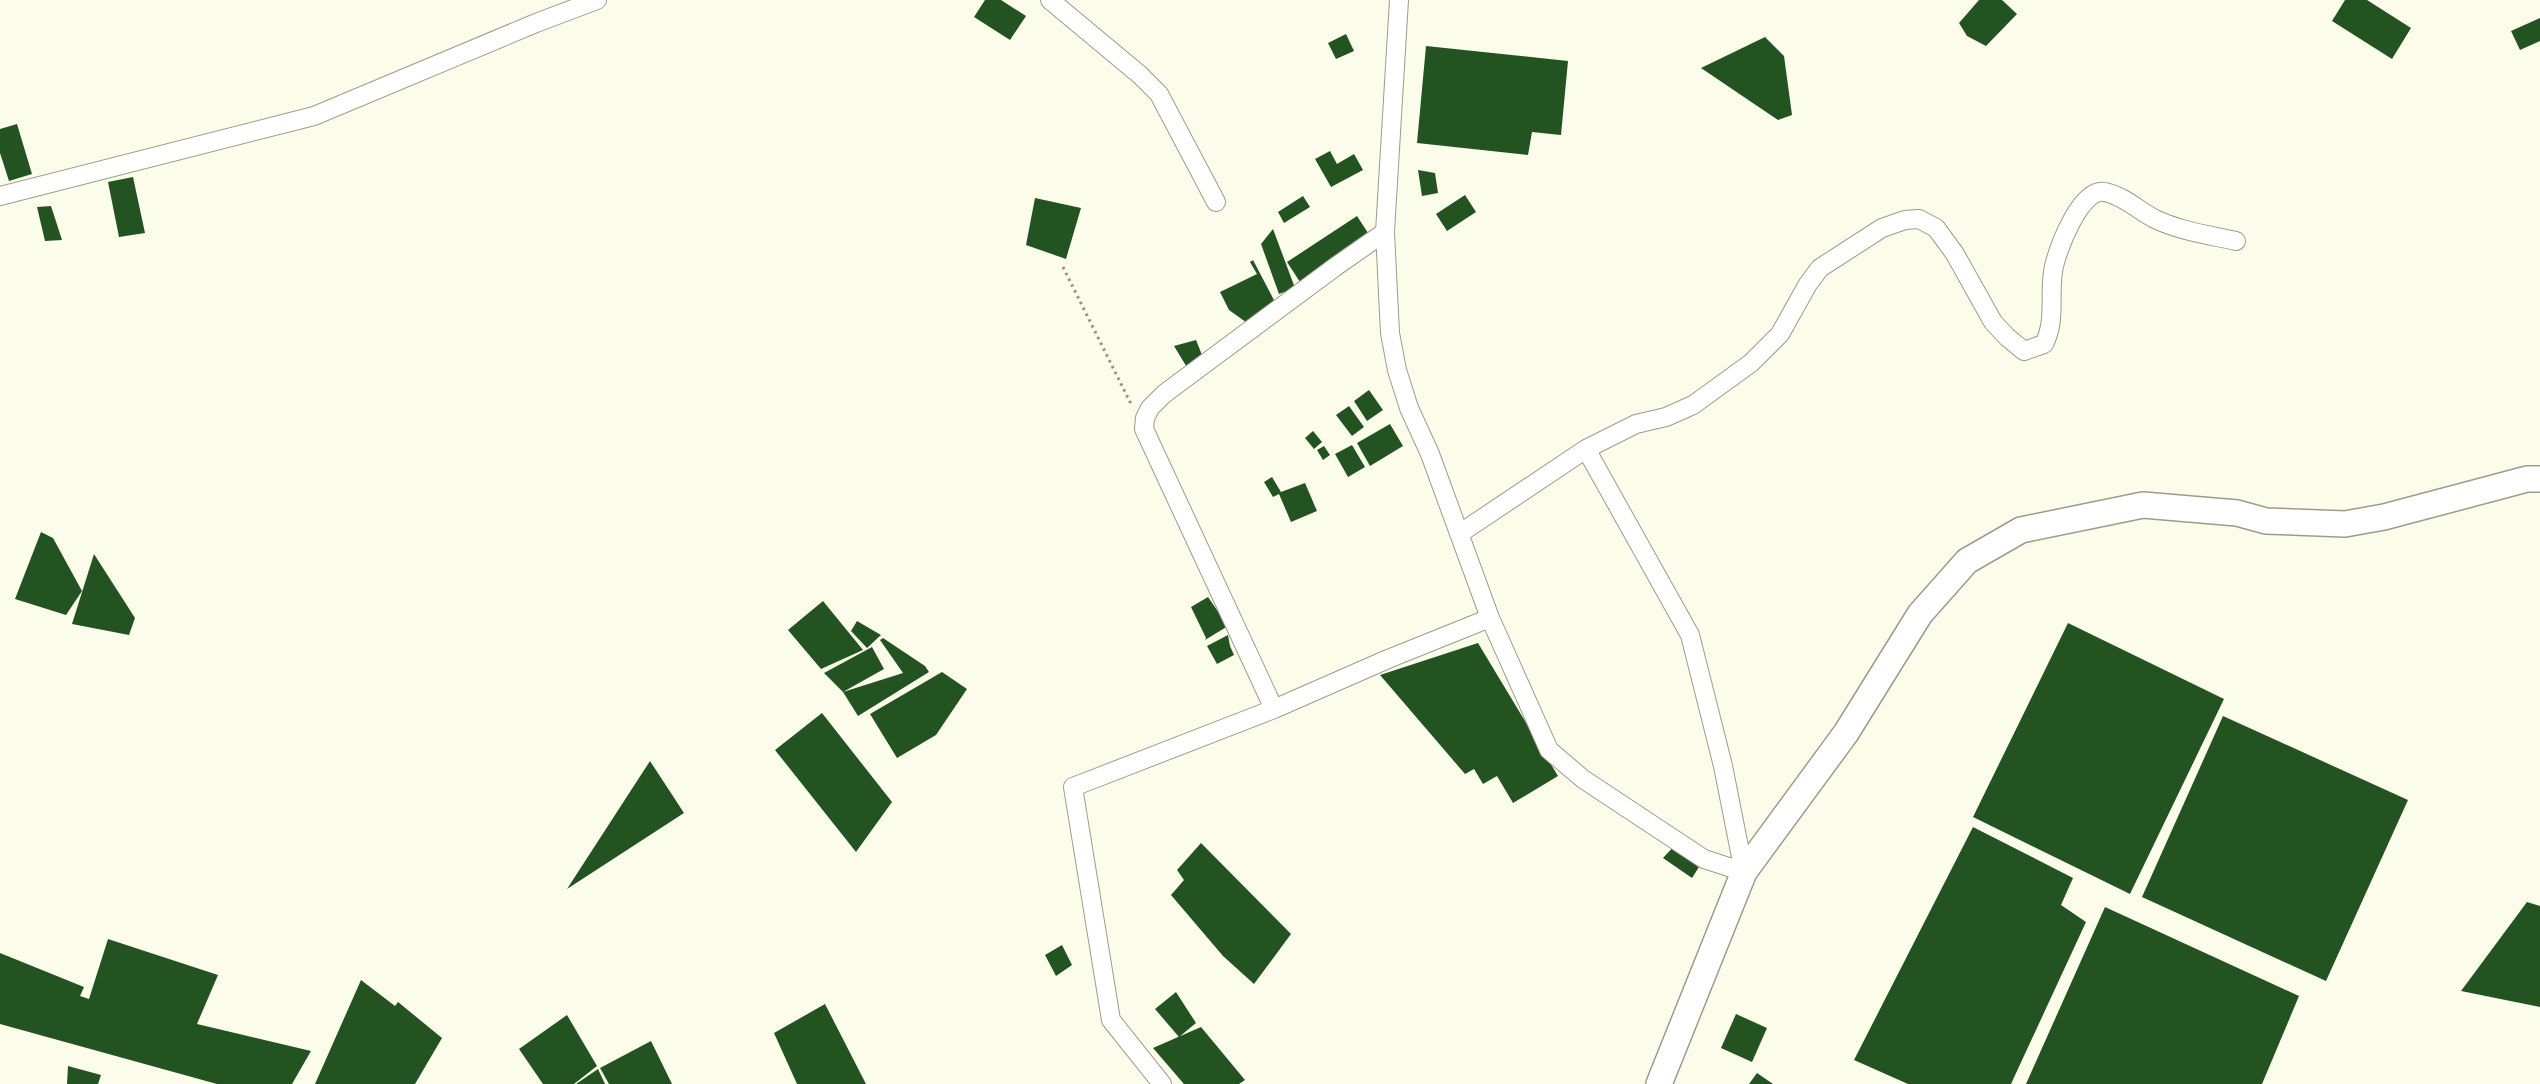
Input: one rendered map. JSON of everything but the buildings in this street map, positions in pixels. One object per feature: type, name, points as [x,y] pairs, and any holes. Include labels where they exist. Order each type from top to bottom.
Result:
[{"type":"street","points":[[0,196],[314,116],[536,23],[597,0]]},
{"type":"street","points":[[1050,0],[1140,75],[1159,94],[1216,202]]},
{"type":"street","points":[[1399,0],[1385,232],[1390,333],[1397,370],[1409,408],[1430,454],[1490,618],[1549,750],[1583,778],[1704,859],[1744,872]]},
{"type":"street","points":[[1460,534],[1586,449],[1636,424],[1666,417],[1693,405],[1751,363],[1780,334],[1820,268],[1889,225],[1919,219],[1936,228],[1955,254],[1993,322],[2007,338],[2024,351],[2044,344],[2050,334],[2053,271],[2059,248],[2081,207],[2093,194],[2104,192],[2117,196],[2156,219],[2197,233],[2236,240]]},
{"type":"street","points":[[1274,709],[1144,429],[1145,418],[1150,408],[1164,394],[1385,232]]},
{"type":"street","points":[[1586,449],[1690,634],[1724,766],[1744,872]]},
{"type":"street","points":[[1659,1084],[1744,872],[1846,733],[1920,614],[1967,561],[2021,530],[2144,505],[2236,513],[2266,521],[2345,524],[2384,517],[2527,479],[2540,479]]},
{"type":"street","points":[[1162,1084],[1111,1020],[1073,787],[1274,709],[1388,659],[1490,618]]},
{"type":"path","points":[[1063,267],[1144,429]]}]
